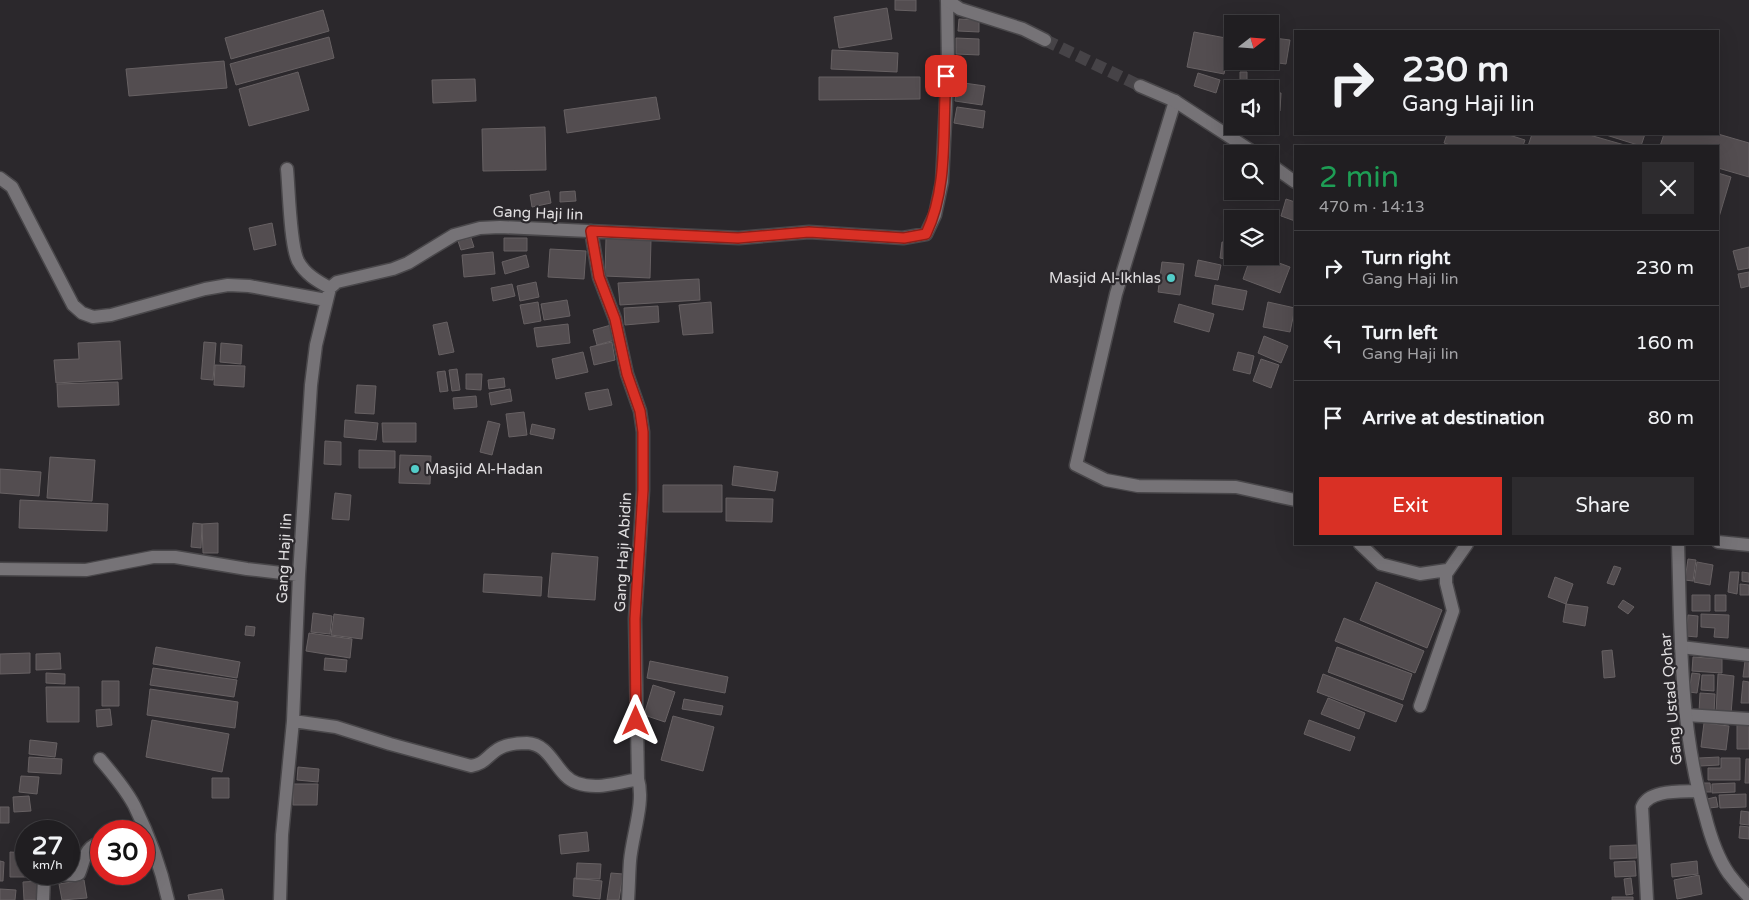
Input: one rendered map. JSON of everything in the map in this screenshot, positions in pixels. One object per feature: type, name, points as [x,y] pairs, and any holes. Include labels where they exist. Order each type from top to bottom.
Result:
[{"type":"street","points":[[947,0],[960,9],[1023,29],[1045,40]]},
{"type":"street","name":"Gang Haji Iin","points":[[280,900],[282,835],[294,721],[299,575],[310,385],[316,344],[328,294],[337,282],[393,269],[419,257],[454,235],[480,228],[500,227],[738,238],[809,232],[904,238],[926,234],[935,215],[942,182],[948,62],[947,0]]},
{"type":"street","points":[[1140,86],[1174,100],[1242,145]]},
{"type":"street","points":[[1174,100],[1116,294],[1076,465],[1106,480],[1138,486],[1236,487],[1294,500]]},
{"type":"street","points":[[287,169],[294,247],[297,260],[306,273],[328,294]]},
{"type":"street","points":[[1279,170],[1294,181]]},
{"type":"street","points":[[0,178],[12,187],[73,305],[82,313],[94,317],[111,315],[206,288],[228,285],[328,294]]},
{"type":"street","name":"Gang Haji Abidin","points":[[591,231],[599,277],[617,326],[627,374],[640,411],[643,432],[643,490],[635,619],[640,798],[630,860],[628,900]]},
{"type":"street","points":[[1719,542],[1749,545]]},
{"type":"street","points":[[1361,545],[1381,564],[1420,574],[1448,570]]},
{"type":"street","points":[[1420,706],[1452,611],[1445,578],[1448,570],[1466,545]]},
{"type":"street","name":"Gang Ustad Qohar","points":[[1678,545],[1681,647],[1686,715],[1698,791],[1719,857],[1729,874],[1749,897]]},
{"type":"street","points":[[0,569],[86,570],[153,557],[175,556],[247,569],[299,575]]},
{"type":"street","points":[[1681,647],[1749,655]]},
{"type":"street","points":[[1686,715],[1749,719]]},
{"type":"street","points":[[294,721],[336,728],[471,766],[484,762],[499,748],[528,743],[545,751],[567,777],[577,783],[593,786],[616,785],[638,779]]},
{"type":"street","points":[[100,758],[134,804],[140,820]]},
{"type":"street","points":[[1647,900],[1642,807],[1647,799],[1654,796],[1698,791]]},
{"type":"street","points":[[80,871],[86,852],[90,847]]},
{"type":"street","points":[[155,860],[163,880],[168,900]]},
{"type":"street","points":[[43,900],[44,885]]},
{"type":"building","points":[[895,0],[916,0],[916,11],[895,10]]},
{"type":"building","points":[[887,8],[892,39],[839,48],[834,17]]},
{"type":"building","points":[[323,10],[329,31],[231,59],[225,38]]},
{"type":"building","points":[[959,19],[979,20],[979,32],[958,31]]},
{"type":"building","points":[[1194,32],[1224,38],[1224,74],[1187,67]]},
{"type":"building","points":[[329,37],[334,58],[236,85],[230,64]]},
{"type":"building","points":[[956,38],[979,39],[979,55],[956,54]]},
{"type":"building","points":[[1279,39],[1290,40],[1286,64],[1279,63]]},
{"type":"building","points":[[832,50],[898,53],[897,72],[831,69]]},
{"type":"building","points":[[224,61],[227,88],[129,96],[126,69]]},
{"type":"building","points":[[298,72],[309,110],[249,126],[239,89]]},
{"type":"building","points":[[1240,72],[1247,72],[1247,80],[1240,80]]},
{"type":"building","points":[[1198,73],[1220,80],[1216,93],[1194,86]]},
{"type":"building","points":[[819,77],[920,77],[920,99],[819,100]]},
{"type":"building","points":[[475,79],[476,101],[433,103],[432,80]]},
{"type":"building","points":[[957,82],[985,86],[982,105],[955,101]]},
{"type":"building","points":[[1279,93],[1281,93],[1279,111]]},
{"type":"building","points":[[656,97],[660,119],[567,133],[564,110]]},
{"type":"building","points":[[957,107],[985,111],[983,128],[954,123]]},
{"type":"building","points":[[545,127],[546,170],[483,171],[482,129]]},
{"type":"building","points":[[1719,134],[1749,143],[1749,177],[1719,168],[1719,145],[1660,145],[1664,135]]},
{"type":"building","points":[[1447,135],[1509,135],[1525,140],[1523,145],[1450,145],[1444,143]]},
{"type":"building","points":[[1532,135],[1590,135],[1624,145],[1528,145]]},
{"type":"building","points":[[1606,135],[1645,135],[1641,145]]},
{"type":"building","points":[[1719,173],[1731,177],[1719,217]]},
{"type":"building","points":[[549,191],[551,203],[532,207],[530,195]]},
{"type":"building","points":[[575,191],[576,201],[560,202],[560,192]]},
{"type":"building","points":[[1286,199],[1294,202],[1294,221],[1281,216]]},
{"type":"building","points":[[272,223],[276,245],[254,250],[249,228]]},
{"type":"building","points":[[471,238],[474,247],[461,250],[458,241]]},
{"type":"building","points":[[504,238],[527,238],[527,251],[504,251]]},
{"type":"building","points":[[606,238],[651,240],[650,278],[605,276]]},
{"type":"building","points":[[1222,242],[1224,242],[1224,259],[1220,258]]},
{"type":"building","points":[[1749,247],[1749,268],[1738,270],[1733,251]]},
{"type":"building","points":[[550,249],[586,251],[584,279],[548,277]]},
{"type":"building","points":[[493,252],[495,274],[464,277],[462,255]]},
{"type":"building","points":[[526,255],[529,267],[505,274],[502,262]]},
{"type":"building","points":[[1198,260],[1221,265],[1218,280],[1195,276]]},
{"type":"building","name":"Masjid Al-Ikhlas","points":[[1162,262],[1184,264],[1180,295],[1158,292]]},
{"type":"building","points":[[1279,263],[1290,267],[1280,293],[1243,279],[1248,265],[1279,265]]},
{"type":"building","points":[[1749,272],[1749,286],[1741,288],[1738,274]]},
{"type":"building","points":[[699,279],[700,300],[620,305],[618,283]]},
{"type":"building","points":[[536,282],[539,297],[520,301],[517,286]]},
{"type":"building","points":[[512,284],[515,296],[493,301],[491,288]]},
{"type":"building","points":[[1215,285],[1247,291],[1243,310],[1212,304]]},
{"type":"building","points":[[567,300],[570,316],[544,320],[541,304]]},
{"type":"building","points":[[538,302],[541,321],[524,324],[520,305]]},
{"type":"building","points":[[711,302],[713,333],[683,335],[679,305]]},
{"type":"building","points":[[1268,302],[1294,308],[1290,332],[1263,327]]},
{"type":"building","points":[[1179,304],[1214,314],[1209,332],[1174,322]]},
{"type":"building","points":[[658,306],[659,322],[625,325],[624,308]]},
{"type":"building","points":[[447,322],[454,352],[439,355],[433,325]]},
{"type":"building","points":[[568,324],[570,343],[537,347],[534,328]]},
{"type":"building","points":[[611,325],[615,340],[597,345],[593,330]]},
{"type":"building","points":[[1264,336],[1288,346],[1281,363],[1258,353]]},
{"type":"building","points":[[120,341],[122,379],[56,383],[54,360],[79,359],[78,343]]},
{"type":"building","points":[[204,342],[216,343],[213,380],[201,379]]},
{"type":"building","points":[[612,342],[615,360],[594,365],[590,347]]},
{"type":"building","points":[[221,343],[242,345],[241,364],[220,362]]},
{"type":"building","points":[[583,352],[588,372],[556,379],[552,359]]},
{"type":"building","points":[[1238,352],[1254,356],[1250,374],[1233,370]]},
{"type":"building","points":[[1261,359],[1279,365],[1271,388],[1253,381]]},
{"type":"building","points":[[215,365],[245,366],[244,387],[214,385]]},
{"type":"building","points":[[457,369],[460,390],[452,391],[449,370]]},
{"type":"building","points":[[445,371],[448,391],[440,392],[437,372]]},
{"type":"building","points":[[466,374],[482,374],[481,390],[466,389]]},
{"type":"building","points":[[504,378],[505,387],[489,389],[488,380]]},
{"type":"building","points":[[118,382],[119,405],[58,407],[57,384]]},
{"type":"building","points":[[357,385],[376,386],[374,414],[355,413]]},
{"type":"building","points":[[510,389],[512,401],[491,405],[489,393]]},
{"type":"building","points":[[608,389],[612,405],[589,410],[585,393]]},
{"type":"building","points":[[476,396],[477,407],[454,409],[453,398]]},
{"type":"building","points":[[524,412],[527,435],[509,437],[506,414]]},
{"type":"building","points":[[345,420],[378,423],[376,440],[344,437]]},
{"type":"building","points":[[488,421],[500,424],[492,455],[480,452]]},
{"type":"building","points":[[382,423],[416,423],[416,442],[383,442]]},
{"type":"building","points":[[532,424],[555,429],[553,439],[530,434]]},
{"type":"building","points":[[325,441],[341,442],[341,465],[324,464]]},
{"type":"building","points":[[359,450],[395,451],[395,468],[359,468]]},
{"type":"building","name":"Masjid Al-Hadan","points":[[400,455],[431,456],[430,484],[399,483]]},
{"type":"building","points":[[50,457],[95,460],[92,501],[47,498]]},
{"type":"building","points":[[734,466],[778,472],[775,491],[732,485]]},
{"type":"building","points":[[0,469],[41,472],[39,496],[0,493]]},
{"type":"building","points":[[663,485],[722,485],[722,512],[663,512]]},
{"type":"building","points":[[335,493],[351,495],[349,520],[332,519]]},
{"type":"building","points":[[726,498],[773,499],[772,522],[726,521]]},
{"type":"building","points":[[20,500],[108,504],[107,531],[19,528]]},
{"type":"building","points":[[193,523],[202,524],[201,548],[191,547]]},
{"type":"building","points":[[218,523],[218,553],[203,553],[202,524]]},
{"type":"building","points":[[552,553],[598,557],[595,600],[548,597]]},
{"type":"building","points":[[1688,559],[1696,560],[1693,581],[1685,580]]},
{"type":"building","points":[[1697,562],[1713,565],[1710,585],[1694,582]]},
{"type":"building","points":[[1614,566],[1621,568],[1614,585],[1607,583]]},
{"type":"building","points":[[1730,572],[1739,572],[1737,594],[1728,592]]},
{"type":"building","points":[[1742,572],[1749,573],[1749,582],[1742,581]]},
{"type":"building","points":[[484,574],[542,577],[541,596],[483,592]]},
{"type":"building","points":[[1555,577],[1573,584],[1566,604],[1548,597]]},
{"type":"building","points":[[1376,582],[1442,610],[1427,648],[1360,620]]},
{"type":"building","points":[[1740,584],[1749,585],[1749,595],[1740,595]]},
{"type":"building","points":[[1692,595],[1710,595],[1710,611],[1692,611]]},
{"type":"building","points":[[1715,595],[1726,595],[1726,611],[1715,611]]},
{"type":"building","points":[[1623,600],[1634,607],[1628,614],[1618,607]]},
{"type":"building","points":[[1566,604],[1588,607],[1585,626],[1563,622]]},
{"type":"building","points":[[313,613],[332,616],[330,634],[311,632]]},
{"type":"building","points":[[334,614],[364,618],[362,639],[331,635]]},
{"type":"building","points":[[1701,614],[1729,615],[1728,638],[1714,637],[1715,628],[1701,627]]},
{"type":"building","points":[[1688,615],[1698,616],[1697,637],[1686,636]]},
{"type":"building","points":[[1344,618],[1424,651],[1415,673],[1335,641]]},
{"type":"building","points":[[246,626],[255,627],[254,636],[245,635]]},
{"type":"building","points":[[309,633],[352,639],[350,658],[306,651]]},
{"type":"building","points":[[156,647],[240,662],[237,678],[153,664]]},
{"type":"building","points":[[1337,647],[1412,674],[1403,700],[1328,672]]},
{"type":"building","points":[[1612,650],[1615,677],[1604,678],[1602,651]]},
{"type":"building","points":[[30,653],[30,673],[0,674],[0,654]]},
{"type":"building","points":[[60,653],[61,669],[36,670],[36,654]]},
{"type":"building","points":[[1693,657],[1722,659],[1722,673],[1692,671]]},
{"type":"building","points":[[325,658],[347,660],[346,672],[324,670]]},
{"type":"building","points":[[650,661],[728,677],[725,693],[647,678]]},
{"type":"building","points":[[1745,661],[1749,662],[1749,677],[1743,677]]},
{"type":"building","points":[[153,668],[237,680],[234,697],[150,685]]},
{"type":"building","points":[[46,673],[65,674],[65,684],[46,683]]},
{"type":"building","points":[[1692,673],[1700,674],[1697,693],[1689,692]]},
{"type":"building","points":[[1323,674],[1403,705],[1396,722],[1317,692]]},
{"type":"building","points":[[1718,674],[1734,676],[1731,714],[1716,713]]},
{"type":"building","points":[[1702,675],[1714,675],[1714,691],[1701,690]]},
{"type":"building","points":[[102,681],[119,681],[119,706],[102,706]]},
{"type":"building","points":[[1743,681],[1749,682],[1749,703],[1741,703]]},
{"type":"building","points":[[653,685],[675,692],[665,722],[644,715]]},
{"type":"building","points":[[46,687],[79,687],[79,722],[47,722]]},
{"type":"building","points":[[150,689],[238,702],[235,728],[147,715]]},
{"type":"building","points":[[1700,693],[1715,694],[1714,713],[1699,712]]},
{"type":"building","points":[[1328,698],[1365,713],[1359,729],[1321,714]]},
{"type":"building","points":[[684,699],[723,706],[721,715],[682,709]]},
{"type":"building","points":[[110,709],[112,725],[97,727],[96,710]]},
{"type":"building","points":[[673,716],[714,727],[703,771],[661,760]]},
{"type":"building","points":[[152,720],[229,734],[222,772],[146,757]]},
{"type":"building","points":[[1309,720],[1355,737],[1350,751],[1304,734]]},
{"type":"building","points":[[1737,722],[1749,723],[1749,749],[1737,749]]},
{"type":"building","points":[[1704,723],[1729,726],[1726,750],[1701,747]]},
{"type":"building","points":[[30,740],[57,743],[55,757],[29,754]]},
{"type":"building","points":[[29,757],[62,759],[61,774],[28,772]]},
{"type":"building","points":[[1719,757],[1719,765],[1700,766],[1699,758]]},
{"type":"building","points":[[1721,758],[1740,758],[1740,780],[1708,780],[1708,768],[1721,768]]},
{"type":"building","points":[[1746,759],[1749,759],[1749,783],[1745,783]]},
{"type":"building","points":[[298,767],[319,769],[318,782],[297,780]]},
{"type":"building","points":[[21,776],[39,777],[37,794],[19,792]]},
{"type":"building","points":[[212,778],[229,778],[229,798],[212,798]]},
{"type":"building","points":[[1704,783],[1710,783],[1711,792],[1704,792]]},
{"type":"building","points":[[1735,783],[1735,792],[1712,793],[1712,784]]},
{"type":"building","points":[[293,784],[318,784],[317,805],[293,805]]},
{"type":"building","points":[[1746,794],[1746,807],[1720,808],[1719,795]]},
{"type":"building","points":[[29,796],[31,811],[14,812],[13,797]]},
{"type":"building","points":[[1716,797],[1718,807],[1709,808],[1707,799]]},
{"type":"building","points":[[0,807],[9,807],[9,823],[0,823]]},
{"type":"building","points":[[1741,811],[1749,812],[1749,825],[1740,824]]},
{"type":"building","points":[[1740,826],[1749,827],[1749,839],[1739,838]]},
{"type":"building","points":[[587,832],[589,851],[561,854],[559,835]]},
{"type":"building","points":[[1637,845],[1637,858],[1610,859],[1610,846]]},
{"type":"building","points":[[10,852],[15,852],[15,877],[10,877]]},
{"type":"building","points":[[0,861],[4,862],[3,881],[0,881]]},
{"type":"building","points":[[1635,861],[1636,876],[1615,877],[1614,862]]},
{"type":"building","points":[[1697,861],[1698,874],[1672,877],[1671,864]]},
{"type":"building","points":[[577,863],[601,864],[600,879],[576,879]]},
{"type":"building","points":[[611,873],[623,874],[619,900],[607,900]]},
{"type":"building","points":[[1699,875],[1702,894],[1677,899],[1674,880]]},
{"type":"building","points":[[574,878],[602,881],[600,899],[573,896]]},
{"type":"building","points":[[1631,878],[1633,894],[1626,895],[1624,879]]},
{"type":"building","points":[[84,880],[87,898],[62,900],[59,885],[80,885],[80,881]]},
{"type":"building","points":[[23,885],[40,885],[41,900],[24,900]]},
{"type":"building","points":[[0,889],[16,890],[15,900],[0,900]]},
{"type":"building","points":[[222,889],[224,900],[189,900],[188,895]]},
{"type":"building","points":[[1612,897],[1633,897],[1633,900],[1612,900]]},
{"type":"tunnel","points":[[1045,40],[1140,86]]},
{"type":"place","name":"Masjid Al-Ikhlas","points":[[1171,278]]},
{"type":"place","name":"Masjid Al-Hadan","points":[[415,469]]},
{"type":"route","points":[[636,721],[635,619],[643,490],[643,432],[640,411],[627,374],[615,319],[599,277],[591,231],[738,238],[809,232],[904,238],[926,234],[935,215],[942,182],[946,76]]}]
